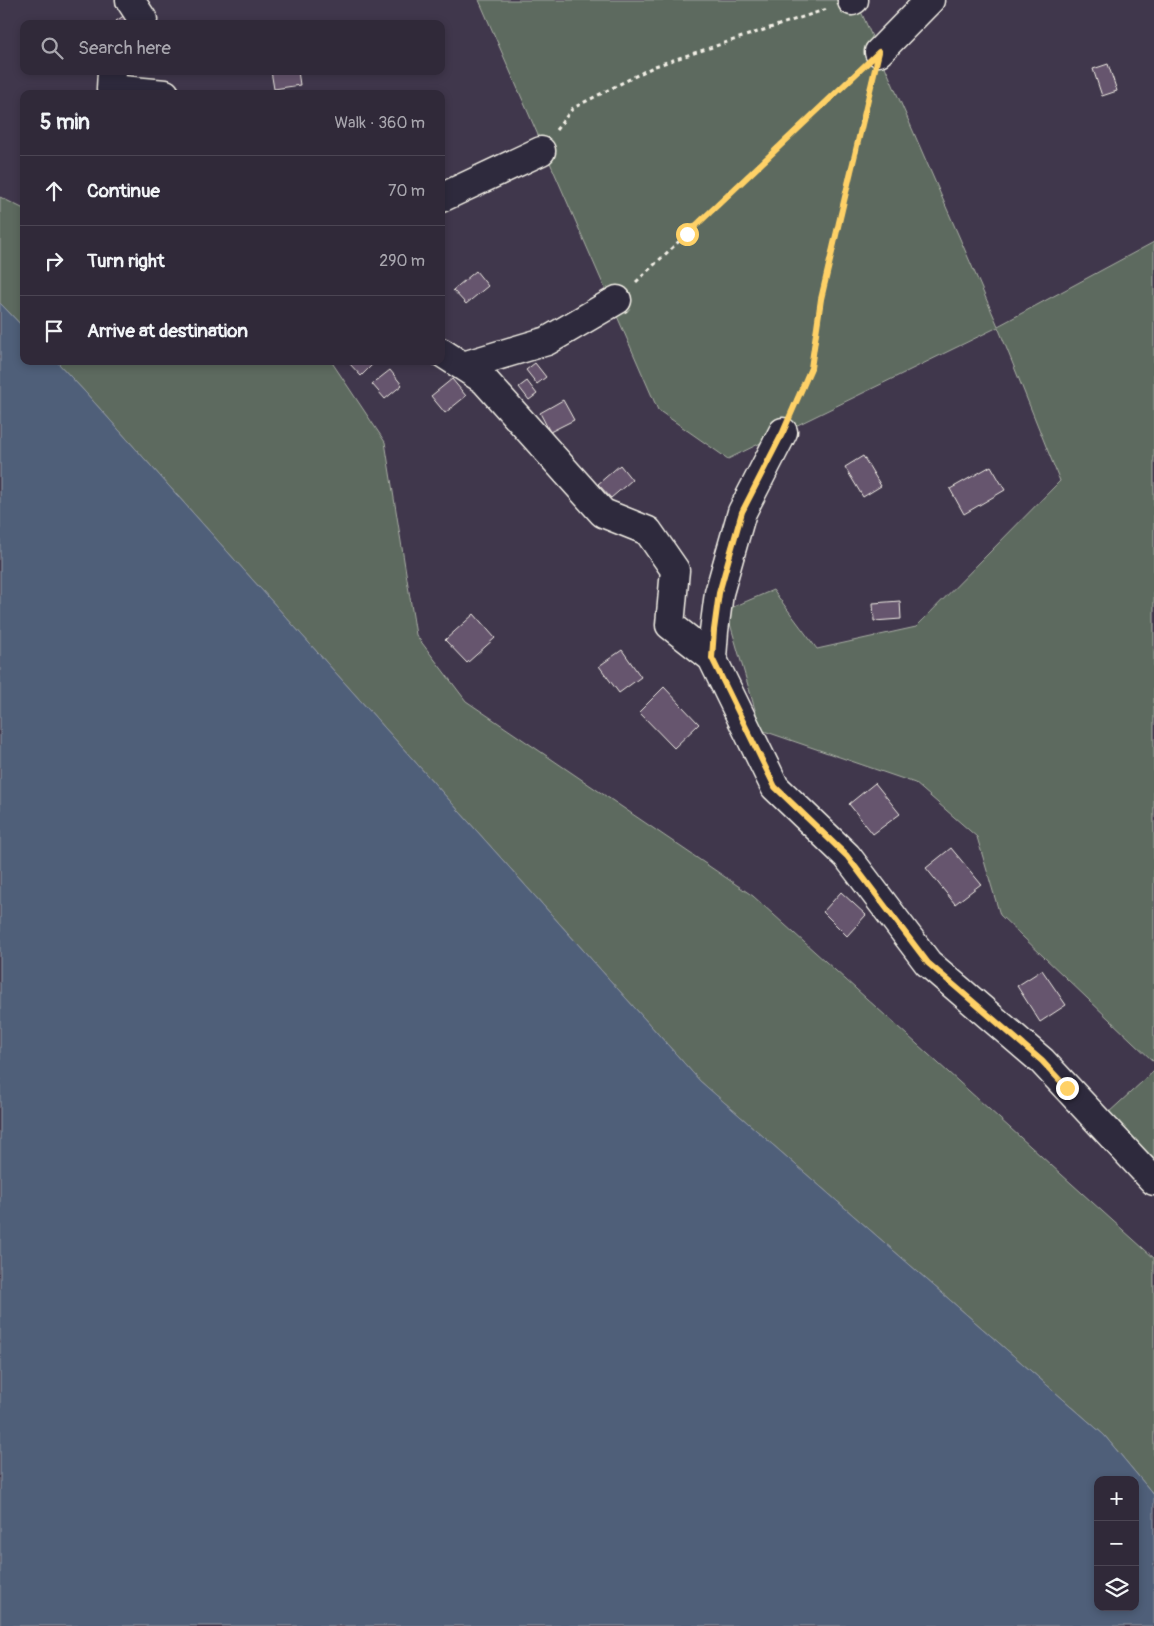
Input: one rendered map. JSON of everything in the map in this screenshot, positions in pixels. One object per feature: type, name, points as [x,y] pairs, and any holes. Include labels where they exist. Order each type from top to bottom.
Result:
[{"type":"street","points":[[130,0],[143,20]]},
{"type":"street","points":[[879,52],[930,0]]},
{"type":"street","points":[[112,75],[111,89],[122,90]]},
{"type":"street","points":[[445,196],[541,151]]},
{"type":"street","points":[[452,359],[547,341],[617,300]]},
{"type":"street","points":[[452,359],[484,380],[602,513],[648,531],[675,570],[670,625],[712,658],[775,787],[847,856],[928,963],[1042,1061],[1154,1181]]},
{"type":"street","points":[[712,658],[719,593],[742,512],[783,432]]},
{"type":"path","points":[[541,151],[573,108],[655,66],[853,0]]},
{"type":"path","points":[[617,300],[879,52]]},
{"type":"path","points":[[783,432],[811,368],[821,299],[879,52]]},
{"type":"green space","points":[[479,0],[856,0],[998,326],[1154,242],[1154,1062],[1000,915],[977,837],[915,783],[761,730],[726,610],[773,590],[817,649],[916,627],[1060,481],[998,327],[728,459],[658,410]]},
{"type":"green space","points":[[0,197],[20,207],[20,324],[0,303]]},
{"type":"green space","points":[[60,365],[334,365],[385,442],[416,635],[466,701],[753,896],[1154,1258],[1154,1495],[1104,1435],[700,1081]]},
{"type":"green space","points":[[1154,1071],[1154,1167],[1108,1113]]},
{"type":"water","points":[[0,303],[20,324],[20,365],[60,365],[700,1081],[1104,1435],[1138,1476],[1094,1476],[1094,1611],[1139,1611],[1139,1477],[1154,1495],[1154,1626],[0,1626]]},
{"type":"building","points":[[128,13],[129,20],[118,20]]},
{"type":"building","points":[[1108,64],[1117,91],[1102,96],[1093,69]]},
{"type":"building","points":[[272,75],[299,75],[300,85],[274,89]]},
{"type":"building","points":[[476,271],[488,286],[466,304],[453,290]]},
{"type":"building","points":[[535,363],[546,377],[537,384],[526,370]]},
{"type":"building","points":[[351,365],[372,365],[361,376]]},
{"type":"building","points":[[390,370],[402,385],[385,399],[372,384]]},
{"type":"building","points":[[452,379],[466,396],[445,413],[431,396]]},
{"type":"building","points":[[527,381],[537,394],[529,400],[519,387]]},
{"type":"building","points":[[563,400],[574,420],[550,432],[540,413]]},
{"type":"building","points":[[863,456],[881,486],[863,497],[845,467]]},
{"type":"building","points":[[620,465],[632,480],[611,498],[598,484]]},
{"type":"building","points":[[991,466],[1005,490],[964,514],[950,489]]},
{"type":"building","points":[[900,601],[901,619],[874,621],[873,603]]},
{"type":"building","points":[[474,614],[495,638],[467,663],[445,640]]},
{"type":"building","points":[[622,650],[641,677],[619,693],[599,666]]},
{"type":"building","points":[[664,687],[699,724],[674,748],[639,712]]},
{"type":"building","points":[[875,783],[900,814],[873,834],[849,804]]},
{"type":"building","points":[[951,848],[981,884],[955,904],[926,868]]},
{"type":"building","points":[[841,892],[866,915],[847,936],[823,912]]},
{"type":"building","points":[[1042,970],[1066,1005],[1040,1022],[1017,986]]},
{"type":"route","points":[[687,234],[879,52],[821,299],[811,368],[783,432],[742,512],[719,593],[712,658],[775,787],[847,856],[928,963],[1042,1061],[1067,1088]]}]
